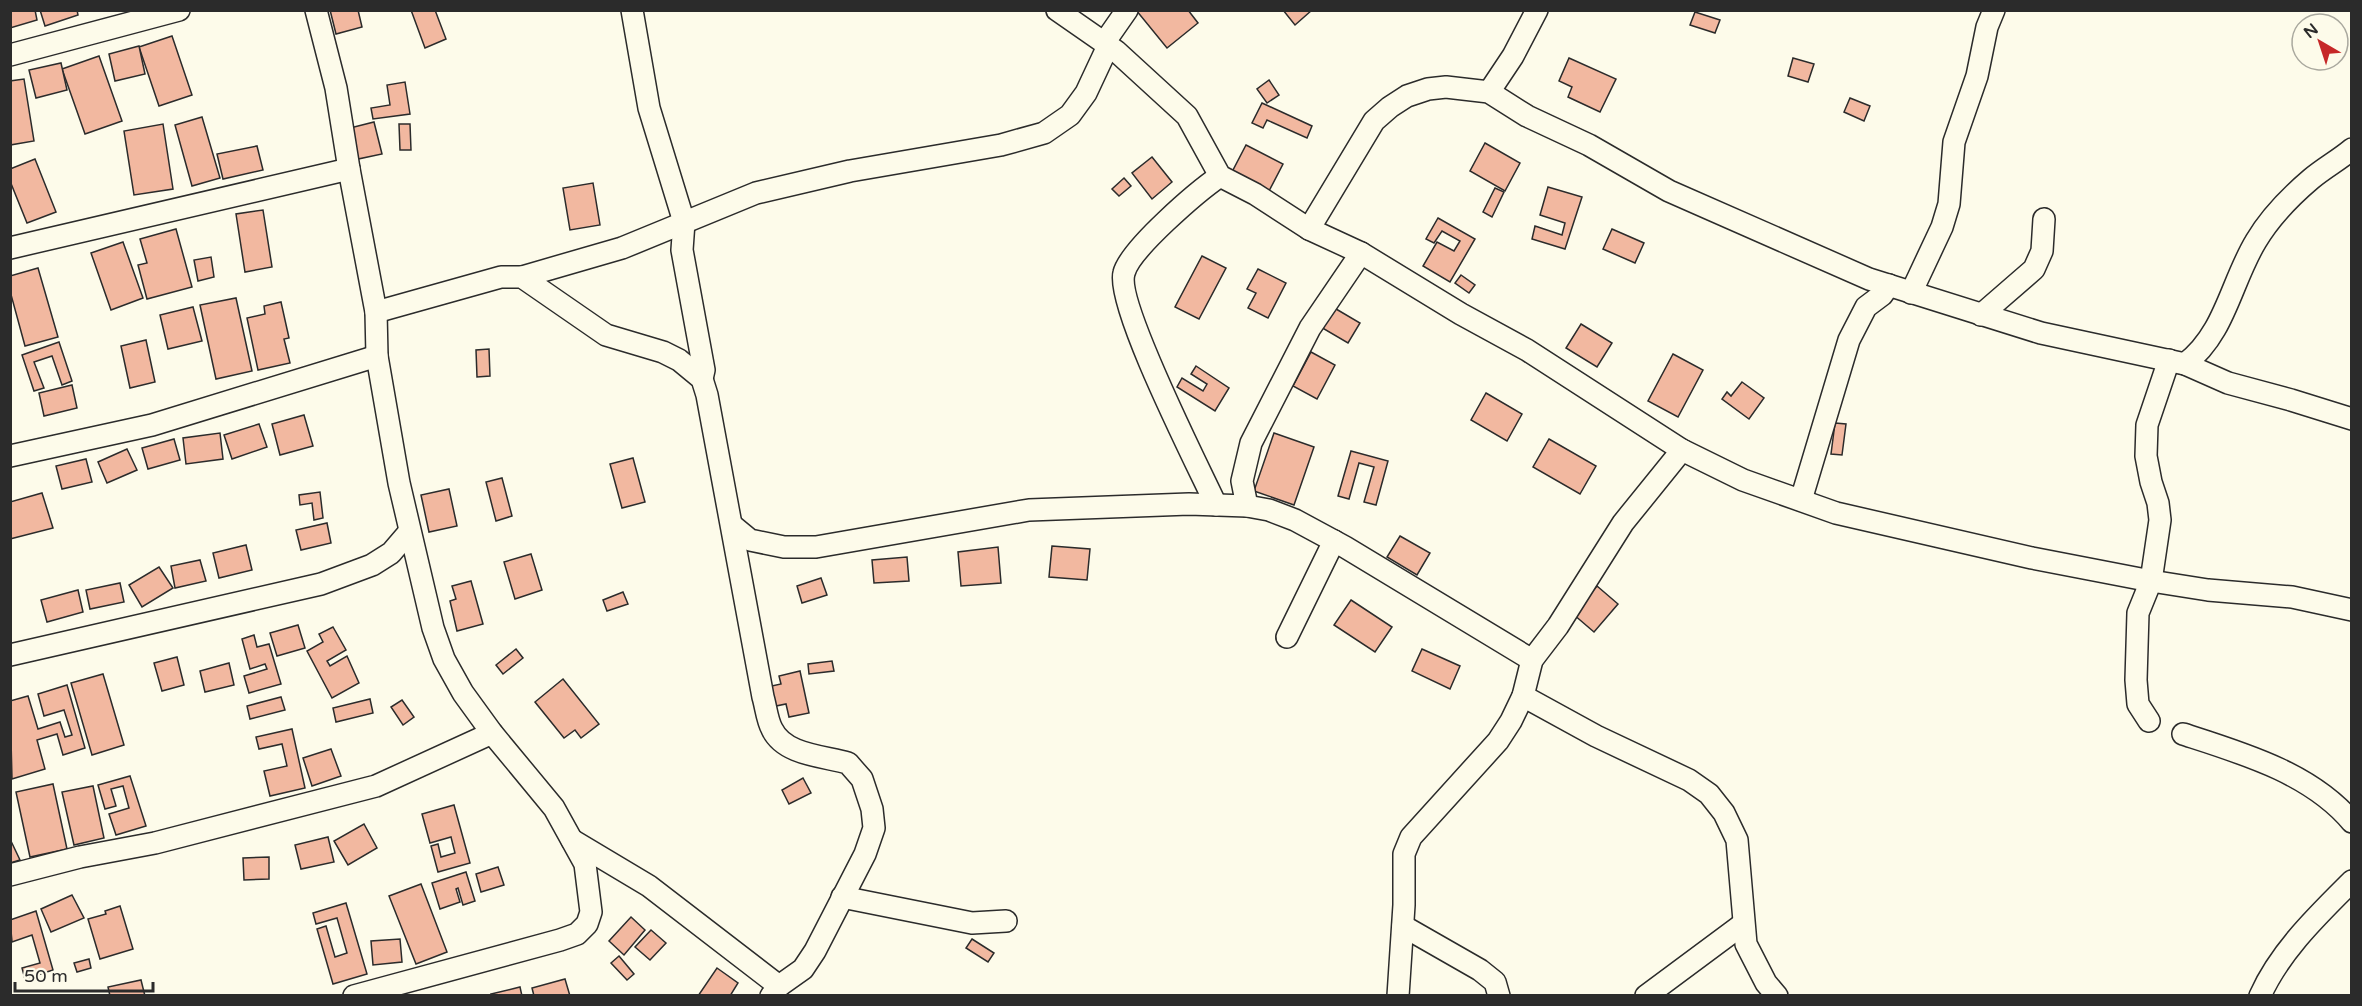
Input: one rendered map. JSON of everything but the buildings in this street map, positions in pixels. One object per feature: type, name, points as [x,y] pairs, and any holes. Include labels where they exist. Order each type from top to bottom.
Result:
[{"type":"street","points":[[10,55],[179,10]]},
{"type":"street","points":[[316,10],[336,88],[376,312],[376,356],[409,532],[433,628],[444,658],[463,693],[492,734],[554,808],[572,839],[585,864],[591,912],[587,924],[577,934],[354,996]]},
{"type":"street","points":[[572,839],[649,886],[775,991],[803,969],[815,951],[865,854],[874,828],[872,809],[862,779],[848,763],[790,747],[779,741],[771,728],[763,697],[733,526],[702,380],[704,370],[682,250],[684,222],[649,108],[632,10]]},
{"type":"street","points":[[1057,10],[1116,51],[1188,116],[1220,176],[1255,194],[1309,229],[1361,253],[1461,314],[1527,350],[1682,450],[1743,480],[1836,513],[2032,558],[2151,581],[2208,590],[2292,597],[2352,610]]},
{"type":"street","points":[[376,312],[501,277],[522,277],[622,248],[756,193],[807,181],[1001,145],[1044,133],[1070,115],[1086,93],[1106,45],[1127,10]]},
{"type":"street","points":[[1489,92],[1513,56],[1537,10]]},
{"type":"street","points":[[1911,293],[1942,227],[1949,204],[1954,142],[1977,76],[1987,27],[1994,10]]},
{"type":"street","points":[[1309,229],[1374,121],[1390,107],[1407,96],[1428,89],[1446,87],[1489,92],[1527,116],[1589,145],[1669,191],[1828,262],[1888,285],[2041,333],[2177,362],[2229,383],[2352,419]]},
{"type":"street","points":[[2149,721],[2140,709],[2136,696],[2138,613],[2151,581],[2160,520],[2146,456],[2148,425],[2177,362],[2197,355],[2217,325],[2256,241],[2270,222],[2291,197],[2311,179],[2352,149]]},
{"type":"street","points":[[10,248],[349,169]]},
{"type":"street","points":[[1216,505],[1148,359],[1124,290],[1124,273],[1134,257],[1157,230],[1201,189],[1220,176]]},
{"type":"street","points":[[1981,315],[2034,269],[2042,251],[2043,219]]},
{"type":"street","points":[[1247,506],[1242,481],[1251,443],[1310,328],[1361,253]]},
{"type":"street","points":[[522,277],[606,335],[663,352],[679,360],[702,380]]},
{"type":"street","points":[[1801,501],[1849,340],[1866,307],[1882,295],[1888,285]]},
{"type":"street","points":[[10,456],[152,425],[376,356]]},
{"type":"street","points":[[1398,996],[1403,926],[1404,854],[1411,837],[1498,741],[1511,722],[1522,696],[1532,660],[1558,626],[1623,523],[1682,450]]},
{"type":"street","points":[[733,526],[750,540],[784,547],[816,547],[1029,510],[1189,504],[1247,506],[1269,510],[1334,541],[1532,660]]},
{"type":"street","points":[[10,655],[321,584],[372,565],[392,553],[409,532]]},
{"type":"street","points":[[1287,636],[1334,541]]},
{"type":"street","points":[[1522,696],[1596,736],[1689,780],[1709,794],[1724,813],[1737,840],[1746,944],[1766,983],[1777,996]]},
{"type":"street","points":[[10,875],[80,857],[155,843],[376,786],[492,734]]},
{"type":"street","points":[[2183,734],[2264,763],[2300,780],[2323,796],[2352,822]]},
{"type":"street","points":[[2260,996],[2285,955],[2318,915],[2352,881]]},
{"type":"street","points":[[842,897],[972,923],[1006,921]]},
{"type":"street","points":[[1646,996],[1743,924]]},
{"type":"street","points":[[1403,926],[1480,970],[1494,982],[1499,996]]}]
